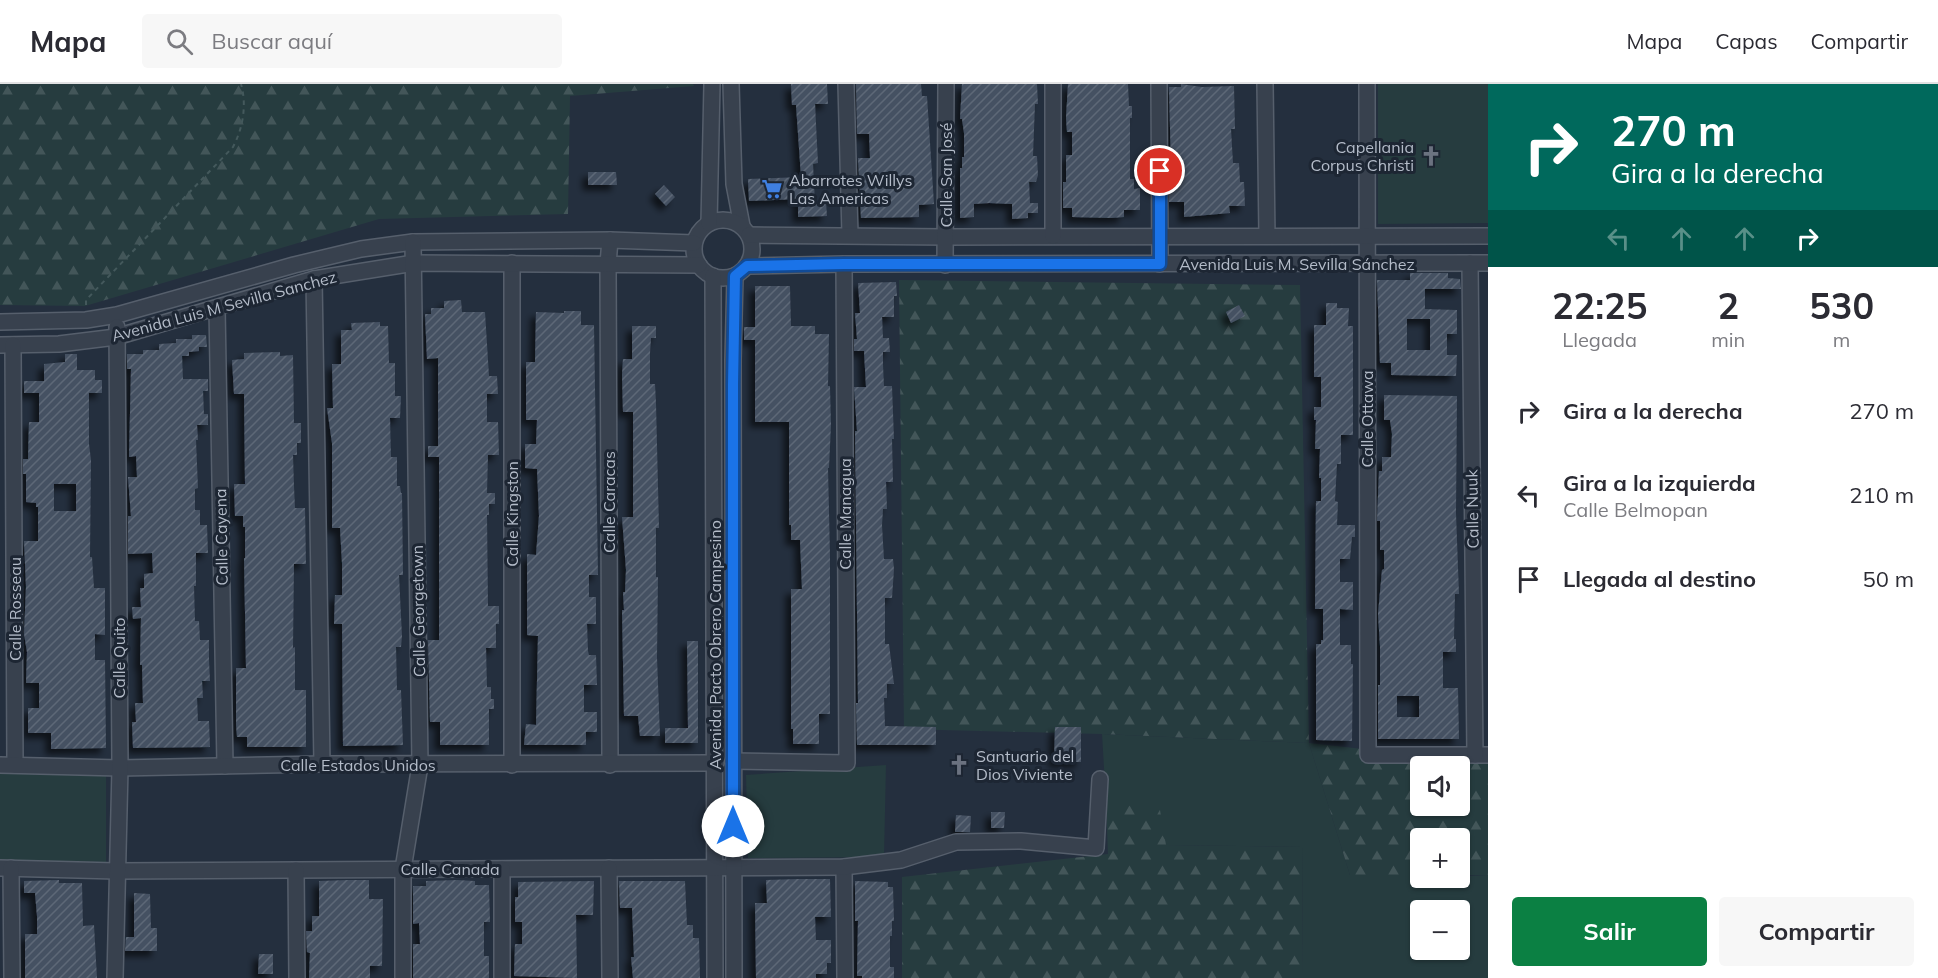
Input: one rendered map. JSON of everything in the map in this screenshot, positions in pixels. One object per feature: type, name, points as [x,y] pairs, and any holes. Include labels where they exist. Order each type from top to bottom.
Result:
[{"type":"street","points":[[709,223],[712,84]]},
{"type":"street","points":[[731,84],[734,184],[752,245],[752,256],[741,271],[724,278],[713,276],[699,265],[694,254],[694,243],[699,231],[709,223],[720,219],[732,220],[746,231]]},
{"type":"street","points":[[846,84],[850,235]]},
{"type":"street","name":"Calle San José","points":[[945,265],[946,84]]},
{"type":"street","points":[[1053,84],[1053,236]]},
{"type":"street","points":[[1159,84],[1160,264]]},
{"type":"street","points":[[1265,84],[1267,236]]},
{"type":"street","name":"Calle Ottawa","points":[[1367,84],[1368,755],[1482,755]]},
{"type":"street","points":[[711,151],[732,149]]},
{"type":"street","name":"Avenida Luis M. Sevilla Sánchez","points":[[746,231],[946,237],[1488,236]]},
{"type":"street","name":"Avenida Luis M Sevilla Sanchez","points":[[0,322],[86,320],[117,315],[294,265],[361,249],[413,242],[610,240],[694,243]]},
{"type":"street","name":"Calle Caracas","points":[[610,240],[608,264],[610,765]]},
{"type":"street","name":"Calle Georgetown","points":[[403,978],[403,869],[420,765],[413,242]]},
{"type":"street","name":"Avenida Luis M Sevilla Sanchez","points":[[7,345],[59,344],[117,338],[314,279],[414,263],[699,265]]},
{"type":"street","name":"Calle Kingston","points":[[512,263],[512,765]]},
{"type":"street","name":"Calle Nuuk","points":[[1470,263],[1482,755]]},
{"type":"street","name":"Avenida Luis M. Sevilla Sánchez","points":[[741,271],[844,264],[1488,263]]},
{"type":"street","name":"Calle Managua","points":[[733,761],[847,763],[844,264]]},
{"type":"street","name":"Avenida Pacto Obrero Campesino","points":[[734,978],[733,372],[741,271]]},
{"type":"street","name":"Avenida Pacto Obrero Campesino","points":[[713,276],[715,978]]},
{"type":"street","points":[[314,279],[322,764]]},
{"type":"street","name":"Calle Cayena","points":[[217,308],[225,766]]},
{"type":"street","name":"Calle Quito","points":[[115,978],[120,768],[117,315]]},
{"type":"street","name":"Calle Rosseau","points":[[7,345],[8,765]]},
{"type":"street","name":"Calle Estados Unidos","points":[[8,765],[120,768],[322,764],[716,763]]},
{"type":"street","name":"Calle Canada","points":[[6,868],[116,871],[844,867],[901,860],[956,842],[1021,841],[1096,848],[1100,779]]},
{"type":"street","points":[[844,867],[845,978]]},
{"type":"street","points":[[6,868],[12,978]]},
{"type":"street","points":[[609,868],[610,978]]},
{"type":"street","points":[[501,869],[502,978]]},
{"type":"street","points":[[296,870],[297,978]]},
{"type":"path","points":[[86,320],[86,300],[233,147],[242,131],[244,94],[241,84]]},
{"type":"green space","points":[[0,84],[693,84],[694,86],[570,96],[568,214],[379,219],[85,306],[0,305]]},
{"type":"green space","points":[[1378,84],[1488,84],[1488,223],[1378,224]]},
{"type":"green space","points":[[899,280],[1300,285],[1309,743],[1102,734],[904,729]]},
{"type":"green space","points":[[1102,734],[1309,743],[1350,875],[1410,875],[1410,888],[1470,888],[1470,876],[1488,875],[1488,978],[1303,978],[1302,847],[1165,845],[1106,802]]},
{"type":"green space","points":[[1309,743],[1425,756],[1410,756],[1410,816],[1470,816],[1470,761],[1488,763],[1488,875],[1470,875],[1470,828],[1410,828],[1410,875],[1350,875]]},
{"type":"green space","points":[[886,765],[884,857],[748,858],[746,775]]},
{"type":"green space","points":[[0,773],[106,773],[106,862],[0,861]]},
{"type":"green space","points":[[1106,802],[1160,810],[1166,845],[1302,847],[1303,978],[902,978],[902,877],[1108,854]]},
{"type":"building","points":[[791,84],[827,84],[828,104],[815,104],[818,163],[813,164],[815,203],[826,202],[827,216],[798,217],[798,199],[749,201],[748,179],[801,177],[796,105],[792,105]]},
{"type":"building","points":[[856,84],[921,84],[922,96],[927,96],[934,204],[919,205],[919,217],[861,218],[858,158],[870,158],[869,134],[857,134]]},
{"type":"building","points":[[962,84],[1037,84],[1038,104],[1035,104],[1033,156],[1037,156],[1038,175],[1036,182],[1029,182],[1030,203],[1038,203],[1038,213],[1028,213],[1028,218],[1012,219],[1012,204],[989,203],[974,204],[974,217],[960,218],[960,168],[962,168],[962,157],[964,157],[964,133],[962,119],[960,119]]},
{"type":"building","points":[[1068,84],[1128,84],[1129,106],[1132,106],[1130,179],[1134,179],[1134,189],[1140,188],[1140,210],[1124,210],[1124,217],[1072,217],[1072,208],[1063,208],[1066,155],[1072,155],[1072,132],[1067,132],[1066,118]]},
{"type":"building","points":[[1181,84],[1202,87],[1234,86],[1235,129],[1231,129],[1233,163],[1239,163],[1240,182],[1244,182],[1245,206],[1229,206],[1230,213],[1184,217],[1184,202],[1169,202],[1169,168],[1171,168],[1169,87],[1181,87]]},
{"type":"building","points":[[588,172],[616,172],[617,185],[588,185]]},
{"type":"building","points":[[664,185],[675,197],[666,206],[655,194]]},
{"type":"building","points":[[1410,273],[1448,273],[1448,278],[1460,279],[1461,289],[1425,289],[1425,309],[1457,310],[1457,334],[1447,334],[1447,355],[1457,355],[1456,376],[1391,375],[1391,363],[1380,363],[1377,280],[1410,280]],"holes":[[[1407,319],[1430,319],[1430,350],[1407,350]]]},
{"type":"building","points":[[896,282],[894,317],[882,317],[883,338],[889,338],[890,352],[883,352],[884,386],[892,386],[894,439],[892,439],[893,482],[886,482],[887,509],[883,509],[882,525],[884,559],[893,559],[894,569],[892,598],[885,598],[885,644],[889,644],[894,684],[887,684],[887,698],[884,698],[885,726],[936,727],[936,745],[857,745],[855,431],[857,431],[854,387],[866,387],[864,351],[854,351],[854,339],[857,339],[855,313],[860,313],[858,283]]},
{"type":"building","points":[[755,286],[790,286],[791,326],[815,326],[815,334],[829,334],[830,714],[819,714],[819,744],[793,744],[793,729],[791,729],[791,589],[802,589],[800,540],[791,540],[791,525],[789,525],[789,422],[755,422],[755,340],[744,340],[744,327],[755,327]]},
{"type":"building","points":[[461,300],[462,312],[485,312],[489,376],[497,376],[498,394],[487,394],[487,422],[498,422],[499,455],[488,455],[487,493],[495,493],[495,504],[489,504],[489,515],[487,515],[488,606],[499,606],[496,648],[486,648],[487,687],[491,687],[491,699],[494,699],[494,709],[489,709],[489,745],[440,745],[440,722],[430,722],[428,640],[439,640],[439,457],[428,457],[428,446],[438,446],[438,358],[427,359],[425,314],[431,314],[431,308],[444,308],[444,301]]},
{"type":"building","points":[[1326,303],[1337,303],[1337,308],[1349,308],[1348,326],[1353,326],[1353,435],[1341,435],[1341,464],[1337,464],[1335,501],[1338,502],[1337,525],[1355,525],[1350,559],[1340,559],[1340,582],[1353,582],[1353,610],[1340,609],[1340,645],[1351,645],[1351,664],[1353,664],[1352,741],[1316,740],[1316,644],[1321,644],[1323,640],[1323,609],[1315,609],[1316,501],[1321,501],[1321,478],[1319,478],[1320,449],[1315,449],[1314,407],[1321,407],[1321,377],[1314,377],[1314,325],[1326,325]]},
{"type":"building","points":[[1239,305],[1245,316],[1231,323],[1226,312]]},
{"type":"building","points":[[564,311],[581,311],[581,325],[594,325],[598,575],[589,575],[589,597],[596,597],[596,624],[587,624],[589,655],[596,655],[597,685],[584,685],[584,712],[597,712],[597,732],[586,732],[586,745],[524,745],[526,724],[536,725],[538,636],[527,635],[527,554],[536,555],[539,516],[537,469],[525,468],[525,444],[536,444],[537,420],[526,420],[526,362],[535,362],[536,312],[564,313]]},
{"type":"building","points":[[380,322],[380,326],[388,326],[389,363],[395,363],[395,396],[401,396],[400,418],[390,418],[391,457],[397,457],[397,486],[400,486],[402,493],[403,575],[399,575],[402,636],[401,647],[396,647],[397,690],[401,690],[403,745],[343,746],[342,624],[334,624],[335,595],[342,595],[342,563],[340,528],[332,528],[332,443],[327,408],[333,408],[332,364],[341,364],[341,330],[352,330],[351,323]]},
{"type":"building","points":[[632,326],[656,326],[656,338],[651,338],[650,384],[655,384],[656,403],[659,528],[656,528],[656,577],[658,577],[657,657],[660,736],[640,736],[638,716],[624,716],[622,610],[624,610],[623,592],[625,592],[626,570],[622,517],[633,517],[633,412],[623,412],[622,375],[623,359],[632,359]]},
{"type":"building","points":[[192,335],[206,335],[207,347],[199,347],[199,351],[189,352],[189,356],[182,356],[183,379],[208,379],[208,391],[203,391],[204,414],[208,414],[208,425],[197,425],[198,488],[195,489],[195,510],[200,510],[200,525],[207,525],[208,553],[196,553],[196,586],[194,586],[195,621],[199,621],[200,640],[209,640],[210,681],[202,681],[203,698],[197,698],[198,721],[209,721],[210,747],[133,748],[132,722],[136,722],[135,703],[143,703],[142,665],[140,665],[141,618],[133,619],[132,607],[141,607],[140,588],[144,588],[144,574],[153,573],[152,553],[128,554],[128,516],[131,516],[128,477],[137,477],[136,456],[129,457],[131,369],[127,369],[127,354],[143,354],[143,350],[159,350],[159,344],[176,343],[176,339],[192,339]]},
{"type":"building","points":[[280,352],[280,356],[293,355],[294,423],[301,423],[301,443],[297,443],[297,455],[293,455],[294,486],[295,508],[305,508],[306,564],[294,564],[293,648],[295,647],[295,690],[306,690],[306,747],[247,747],[247,737],[237,737],[236,724],[236,668],[246,668],[245,527],[243,527],[243,516],[235,516],[234,484],[245,484],[244,394],[234,394],[232,360],[244,359],[244,353]]},
{"type":"building","points":[[65,354],[77,354],[77,370],[95,370],[95,380],[102,380],[102,393],[89,393],[90,557],[92,557],[94,588],[105,588],[105,635],[95,634],[95,660],[105,660],[106,748],[51,749],[51,733],[28,733],[28,708],[39,708],[39,683],[26,683],[24,541],[38,541],[38,507],[36,503],[26,502],[26,474],[23,474],[23,459],[28,459],[29,422],[39,422],[39,393],[24,393],[24,381],[44,381],[44,364],[65,362]],"holes":[[[54,484],[76,484],[76,511],[54,511]]]},
{"type":"building","points":[[1384,395],[1457,396],[1456,513],[1459,594],[1455,594],[1456,652],[1443,652],[1443,688],[1458,688],[1459,739],[1378,739],[1380,646],[1378,614],[1382,570],[1384,569],[1384,550],[1380,550],[1380,521],[1377,521],[1379,471],[1382,471],[1382,457],[1391,457],[1392,434],[1390,420],[1384,420]],"holes":[[[1397,696],[1419,696],[1419,717],[1397,717]]]},
{"type":"building","points":[[687,641],[698,641],[698,743],[665,743],[665,728],[688,728]]},
{"type":"building","points":[[1055,727],[1081,727],[1081,762],[1054,762]]},
{"type":"building","points":[[991,812],[1005,812],[1004,828],[991,828]]},
{"type":"building","points":[[956,815],[971,816],[970,832],[955,832]]},
{"type":"building","points":[[830,879],[831,917],[815,917],[816,940],[831,940],[831,963],[827,963],[827,974],[816,974],[816,978],[756,978],[755,903],[767,903],[766,880]]},
{"type":"building","points":[[59,880],[59,883],[82,883],[83,926],[94,925],[97,978],[25,978],[25,934],[37,934],[37,916],[35,893],[24,893],[24,881]]},
{"type":"building","points":[[369,880],[369,899],[383,899],[382,966],[370,966],[370,978],[309,978],[310,953],[307,952],[306,931],[312,931],[312,916],[319,916],[319,881]]},
{"type":"building","points":[[426,881],[475,881],[475,885],[489,885],[490,922],[484,922],[484,956],[489,956],[489,978],[413,978],[413,944],[420,944],[419,923],[413,924],[413,886],[426,886]]},
{"type":"building","points":[[594,881],[593,915],[576,915],[577,978],[514,976],[515,944],[522,944],[522,922],[515,922],[515,897],[518,897],[518,882]]},
{"type":"building","points":[[619,881],[685,881],[687,925],[693,925],[693,938],[699,938],[700,978],[633,978],[632,908],[620,908]]},
{"type":"building","points":[[855,881],[888,882],[888,887],[893,887],[894,921],[892,921],[892,936],[890,936],[890,967],[894,967],[894,978],[857,976],[858,921],[855,921]]},
{"type":"building","points":[[134,893],[150,894],[151,928],[157,928],[157,951],[125,951],[126,937],[134,937]]},
{"type":"building","points":[[259,954],[273,954],[273,974],[258,974]]},
{"type":"place","name":"Capellania Corpus Christi","points":[[1431,156]]},
{"type":"place","name":"Abarrotes Willys Las Americas","points":[[772,189]]},
{"type":"place","name":"Santuario del Dios Viviente","points":[[959,765]]},
{"type":"route","points":[[733,826],[735,276],[747,266],[1160,264],[1160,171]]}]
